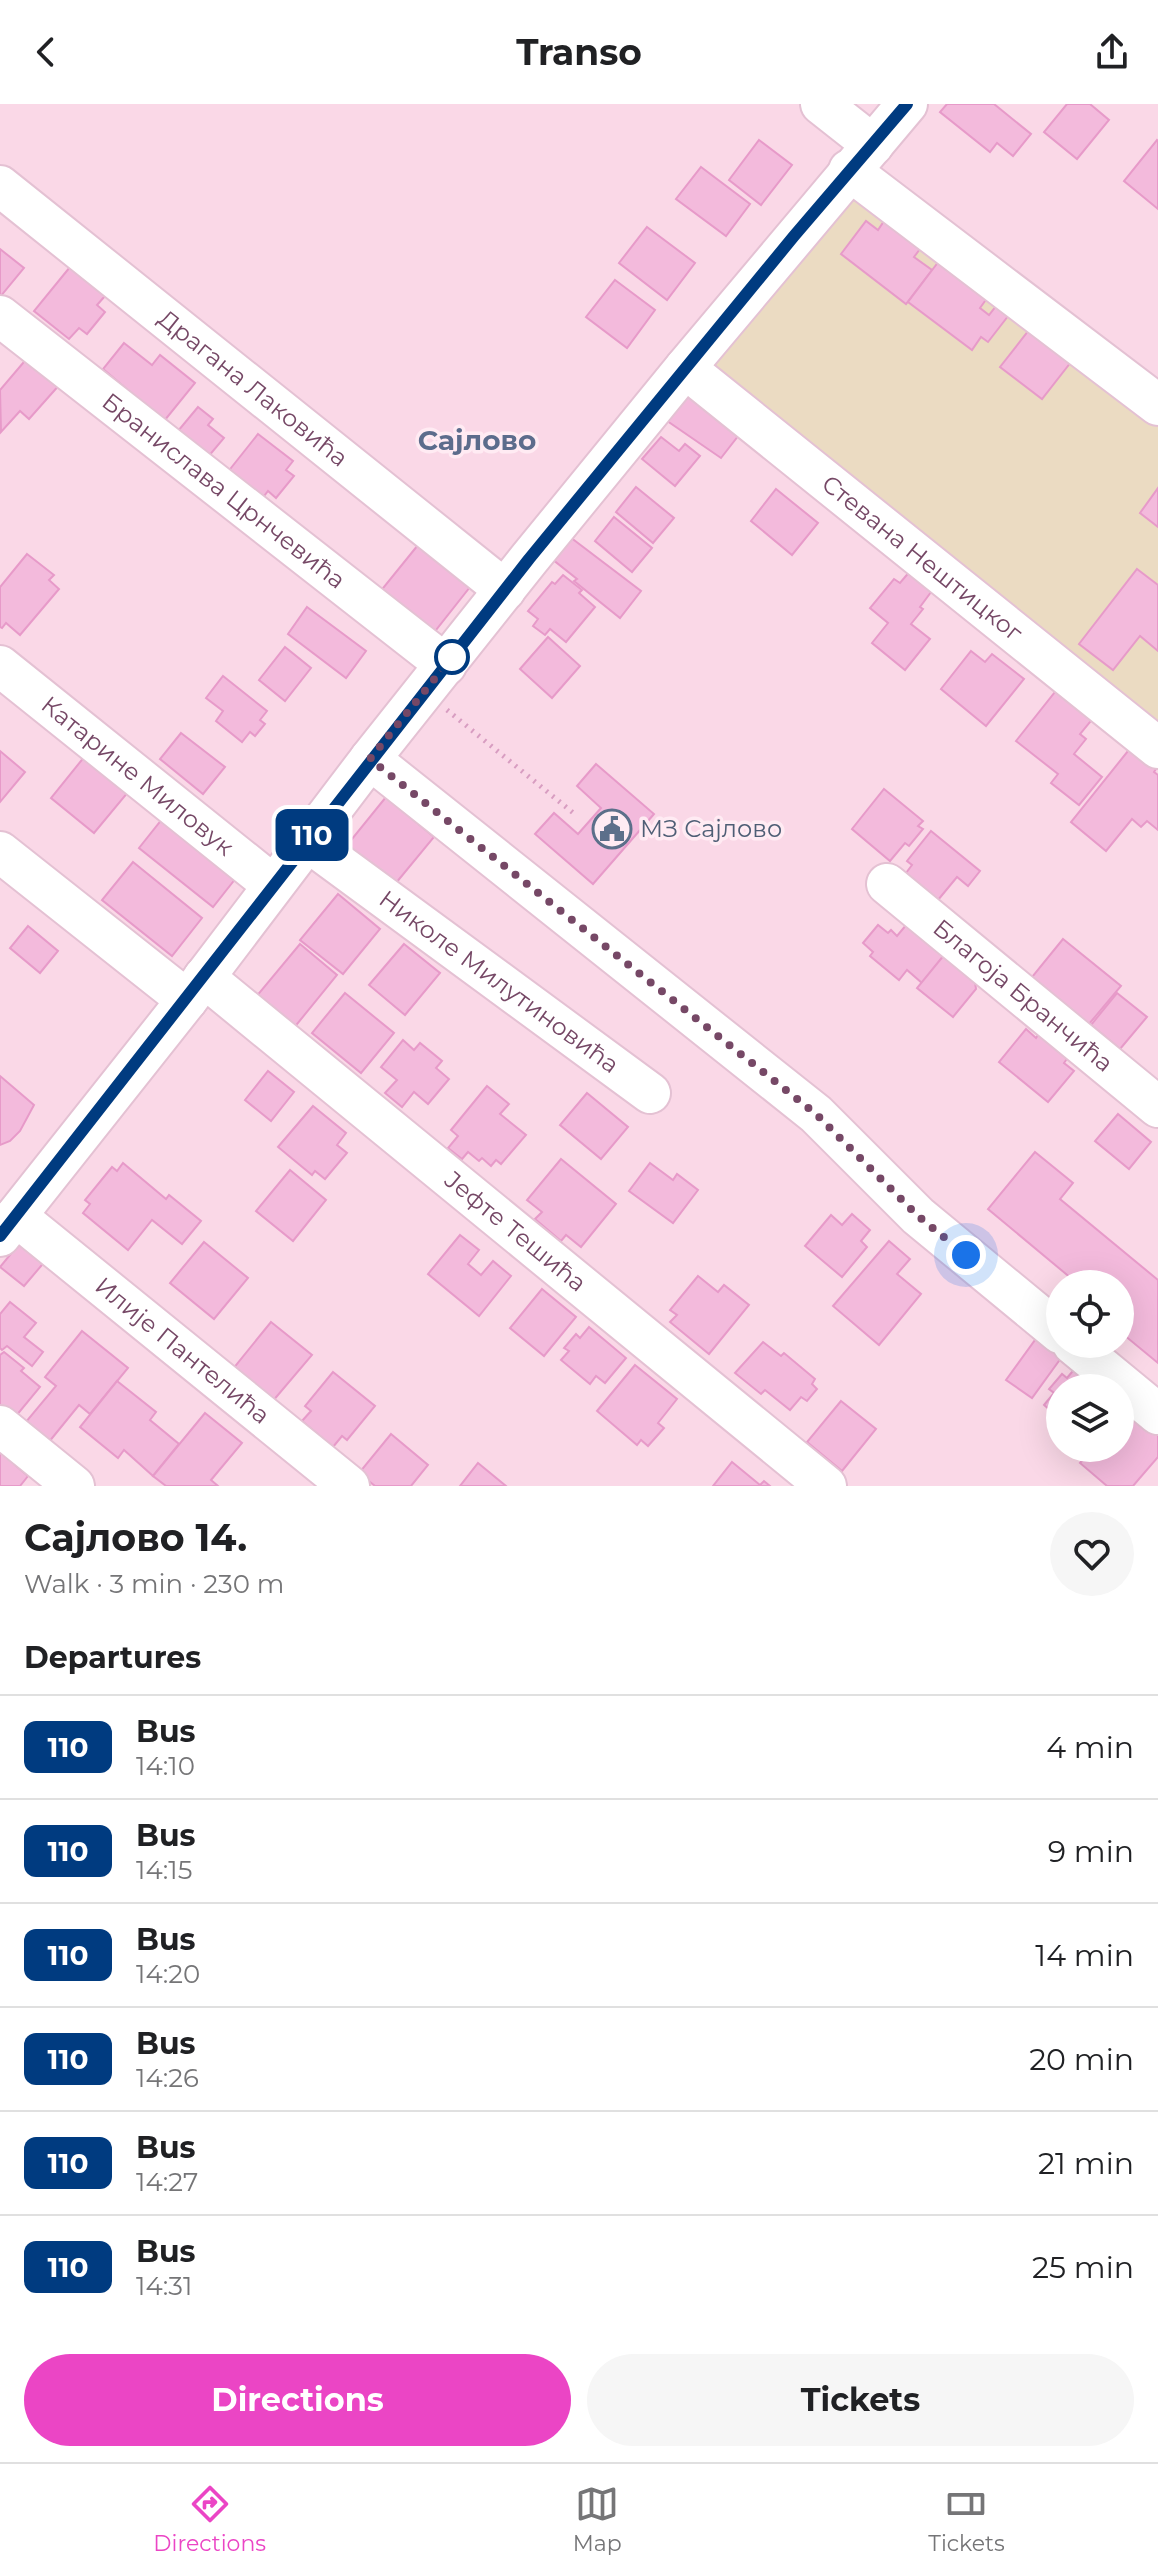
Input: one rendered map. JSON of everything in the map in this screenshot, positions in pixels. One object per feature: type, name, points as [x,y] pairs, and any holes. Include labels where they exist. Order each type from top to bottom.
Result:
[{"type":"street","points":[[821,104],[861,158],[1158,405]]},
{"type":"street","points":[[8,1226],[505,590],[685,368],[907,104]]},
{"type":"street","name":"Драгана Лаковића","points":[[0,186],[505,590]]},
{"type":"street","name":"Бранислава Црнчевића","points":[[0,316],[435,678]]},
{"type":"street","name":"Стевана Нештицког","points":[[685,368],[1158,748]]},
{"type":"street","name":"Катарине Миловук","points":[[0,666],[273,885]]},
{"type":"street","points":[[370,759],[816,1114],[918,1216],[1046,1321]]},
{"type":"street","name":"Николе Милутиновића","points":[[307,841],[650,1093]]},
{"type":"street","name":"Јефте Тешића","points":[[0,852],[196,988],[826,1486]]},
{"type":"street","name":"Благоја Бранчића","points":[[887,884],[1158,1107]]},
{"type":"street","name":"Илије Пантелића","points":[[8,1226],[349,1486]]},
{"type":"street","points":[[1090,1358],[1158,1414]]},
{"type":"street","points":[[0,1426],[74,1486]]},
{"type":"path","points":[[435,678],[577,816]]},
{"type":"shaded area","points":[[0,104],[1158,104],[1158,1486],[0,1486]]},
{"type":"shaded area","points":[[851,185],[1158,425],[1158,729],[713,368],[715,348]]},
{"type":"building","points":[[947,104],[994,104],[1031,134],[1013,156],[997,143],[990,152],[940,112]]},
{"type":"building","points":[[1067,104],[1090,104],[1109,120],[1077,159],[1044,132]]},
{"type":"building","points":[[759,140],[792,165],[761,205],[729,180]]},
{"type":"building","points":[[1158,141],[1158,209],[1124,181]]},
{"type":"building","points":[[701,167],[750,204],[726,236],[676,199]]},
{"type":"building","points":[[886,218],[920,249],[914,257],[932,270],[906,304],[841,254],[866,221],[878,230]]},
{"type":"building","points":[[647,227],[695,263],[667,300],[619,263]]},
{"type":"building","points":[[0,249],[24,268],[0,297]]},
{"type":"building","points":[[939,261],[990,294],[980,308],[989,315],[1000,301],[1012,311],[988,342],[981,337],[972,350],[908,302]]},
{"type":"building","points":[[70,267],[105,296],[97,305],[105,312],[87,334],[79,328],[69,339],[34,311]]},
{"type":"building","points":[[615,280],[655,310],[627,348],[586,317]]},
{"type":"building","points":[[1029,330],[1071,362],[1042,399],[1000,367]]},
{"type":"building","points":[[124,343],[152,365],[160,355],[195,383],[156,431],[121,403],[130,392],[103,369]]},
{"type":"building","points":[[29,356],[61,383],[29,419],[20,411],[1,432],[0,390]]},
{"type":"building","points":[[680,389],[742,431],[721,458],[660,416]]},
{"type":"building","points":[[198,407],[213,419],[208,425],[224,438],[208,457],[173,437]]},
{"type":"building","points":[[258,434],[293,461],[286,470],[294,476],[276,498],[268,491],[261,500],[227,473]]},
{"type":"building","points":[[661,437],[679,451],[685,444],[700,456],[675,486],[642,459]]},
{"type":"building","points":[[636,487],[674,518],[653,543],[616,512]]},
{"type":"building","points":[[1158,488],[1158,527],[1140,513]]},
{"type":"building","points":[[776,489],[818,523],[792,555],[751,521]]},
{"type":"building","points":[[614,517],[652,548],[632,572],[595,541]]},
{"type":"building","points":[[570,537],[641,591],[620,618],[552,559]]},
{"type":"building","points":[[418,545],[470,587],[432,635],[379,593]]},
{"type":"building","points":[[27,554],[54,575],[49,580],[59,589],[20,635],[6,623],[0,627],[0,587]]},
{"type":"building","points":[[1137,569],[1158,585],[1158,651],[1140,636],[1113,670],[1079,644]]},
{"type":"building","points":[[911,570],[934,588],[911,624],[930,639],[905,670],[872,643],[888,623],[870,608],[894,579],[900,583]]},
{"type":"building","points":[[563,575],[582,590],[579,593],[595,607],[566,642],[550,629],[545,635],[533,626],[538,619],[528,611],[552,582],[555,584]]},
{"type":"building","points":[[307,607],[366,651],[346,678],[288,634]]},
{"type":"building","points":[[548,637],[580,666],[552,698],[520,669]]},
{"type":"building","points":[[285,647],[311,668],[285,701],[259,680]]},
{"type":"building","points":[[971,651],[985,662],[992,654],[1024,679],[986,726],[941,689]]},
{"type":"building","points":[[223,676],[267,711],[260,720],[265,724],[255,736],[250,732],[242,742],[216,721],[223,711],[206,698]]},
{"type":"building","points":[[1059,687],[1095,716],[1080,734],[1086,739],[1074,754],[1102,777],[1079,805],[1051,783],[1058,774],[1016,741]]},
{"type":"building","points":[[181,733],[225,767],[203,794],[160,759]]},
{"type":"building","points":[[1132,746],[1158,766],[1154,772],[1158,775],[1158,830],[1147,821],[1141,827],[1132,819],[1106,851],[1071,822]]},
{"type":"building","points":[[0,751],[25,772],[0,802]]},
{"type":"building","points":[[85,756],[129,791],[94,833],[51,798]]},
{"type":"building","name":"МЗ Сајлово","points":[[596,764],[654,814],[593,884],[535,834],[554,813],[578,834],[601,808],[577,786]]},
{"type":"building","points":[[884,789],[923,821],[918,826],[923,829],[909,846],[905,843],[890,861],[852,829]]},
{"type":"building","points":[[386,797],[434,837],[391,889],[343,850]]},
{"type":"building","points":[[163,818],[236,878],[213,907],[139,848]]},
{"type":"building","points":[[931,831],[980,871],[968,886],[957,877],[938,900],[906,873],[912,865],[907,861]]},
{"type":"building","points":[[133,862],[202,918],[172,956],[102,900]]},
{"type":"building","points":[[338,894],[380,929],[343,974],[300,940]]},
{"type":"building","points":[[912,918],[949,949],[922,983],[907,970],[899,980],[870,956],[873,952],[863,943],[878,925],[897,936]]},
{"type":"building","points":[[28,926],[58,951],[40,973],[10,948]]},
{"type":"building","points":[[1063,939],[1121,986],[1089,1024],[1032,977]]},
{"type":"building","points":[[300,944],[337,975],[293,1029],[255,998]]},
{"type":"building","points":[[404,944],[440,973],[405,1015],[369,985]]},
{"type":"building","points":[[949,949],[973,968],[976,989],[953,1017],[917,988]]},
{"type":"building","points":[[345,993],[394,1033],[361,1073],[312,1033]]},
{"type":"building","points":[[1117,993],[1147,1017],[1120,1049],[1091,1025]]},
{"type":"building","points":[[1026,1029],[1036,1038],[1040,1032],[1069,1056],[1064,1063],[1074,1071],[1048,1102],[999,1062]]},
{"type":"building","points":[[403,1040],[414,1050],[420,1043],[442,1061],[436,1068],[449,1079],[428,1104],[414,1092],[402,1107],[385,1093],[397,1080],[381,1067]]},
{"type":"building","points":[[268,1071],[294,1092],[271,1121],[245,1100]]},
{"type":"building","points":[[0,1076],[34,1105],[20,1131],[10,1141],[0,1145]]},
{"type":"building","points":[[487,1086],[509,1104],[500,1114],[526,1135],[501,1164],[496,1160],[491,1166],[468,1152],[462,1159],[448,1148],[458,1136],[451,1130]]},
{"type":"building","points":[[587,1093],[628,1127],[601,1159],[560,1125]]},
{"type":"building","points":[[313,1106],[346,1133],[337,1145],[347,1153],[325,1179],[315,1171],[312,1175],[278,1147]]},
{"type":"building","points":[[1118,1114],[1151,1142],[1129,1169],[1095,1141]]},
{"type":"building","points":[[1035,1152],[1073,1183],[1060,1199],[1158,1280],[1158,1363],[1134,1343],[1134,1270],[1061,1270],[988,1209]]},
{"type":"building","points":[[561,1159],[616,1204],[581,1247],[566,1235],[561,1241],[535,1219],[542,1212],[527,1200]]},
{"type":"building","points":[[123,1163],[166,1199],[169,1195],[201,1221],[182,1244],[152,1220],[128,1250],[83,1213],[90,1204],[85,1200],[112,1167],[117,1171]]},
{"type":"building","points":[[650,1163],[673,1180],[677,1174],[698,1190],[673,1223],[629,1191]]},
{"type":"building","points":[[290,1170],[326,1200],[293,1241],[256,1211]]},
{"type":"building","points":[[852,1214],[870,1230],[861,1241],[867,1247],[842,1277],[805,1246],[831,1215],[842,1225]]},
{"type":"building","points":[[460,1235],[479,1250],[468,1264],[481,1275],[493,1261],[511,1276],[479,1316],[428,1274]]},
{"type":"building","points":[[23,1239],[47,1259],[24,1286],[0,1267]]},
{"type":"building","points":[[889,1241],[910,1259],[897,1274],[921,1294],[879,1345],[833,1306]]},
{"type":"building","points":[[204,1242],[248,1278],[214,1319],[170,1283]]},
{"type":"building","points":[[698,1276],[718,1292],[724,1285],[749,1305],[709,1354],[670,1322],[677,1315],[670,1310]]},
{"type":"building","points":[[542,1289],[576,1317],[544,1356],[510,1328]]},
{"type":"building","points":[[10,1302],[36,1323],[24,1337],[43,1352],[32,1366],[7,1346],[2,1350],[0,1348],[0,1314]]},
{"type":"building","points":[[271,1322],[312,1355],[272,1402],[232,1370]]},
{"type":"building","points":[[589,1327],[626,1358],[605,1383],[596,1376],[590,1384],[561,1360],[569,1351],[564,1348],[576,1334],[580,1338]]},
{"type":"building","points":[[1043,1329],[1046,1331],[1046,1358],[1061,1358],[1049,1374],[1046,1374],[1032,1398],[1006,1380]]},
{"type":"building","points":[[82,1331],[128,1368],[90,1414],[79,1405],[44,1448],[20,1429],[56,1386],[45,1377]]},
{"type":"building","points":[[763,1342],[781,1356],[784,1353],[815,1379],[812,1384],[817,1389],[807,1401],[801,1397],[790,1410],[765,1390],[761,1394],[735,1373]]},
{"type":"building","points":[[4,1352],[24,1368],[21,1371],[40,1387],[11,1422],[0,1413],[0,1355]]},
{"type":"building","points":[[635,1365],[677,1399],[658,1423],[664,1428],[648,1446],[641,1440],[637,1445],[597,1411]]},
{"type":"building","points":[[1077,1366],[1086,1374],[1070,1374]]},
{"type":"building","points":[[333,1372],[375,1406],[347,1440],[342,1436],[333,1447],[302,1421],[311,1411],[305,1406]]},
{"type":"building","points":[[117,1381],[156,1412],[150,1420],[179,1444],[153,1476],[124,1450],[118,1458],[80,1427]]},
{"type":"building","points":[[841,1401],[876,1429],[842,1471],[807,1442]]},
{"type":"building","points":[[1134,1404],[1158,1424],[1158,1457],[1133,1486],[1107,1486],[1080,1463],[1134,1462]]},
{"type":"building","points":[[205,1413],[242,1443],[211,1480],[218,1486],[166,1486],[153,1476]]},
{"type":"building","points":[[391,1434],[428,1465],[411,1486],[375,1486],[359,1473]]},
{"type":"building","points":[[0,1437],[23,1456],[15,1465],[28,1476],[20,1486],[0,1486]]},
{"type":"building","points":[[732,1462],[760,1485],[764,1481],[770,1486],[713,1486]]},
{"type":"building","points":[[478,1463],[506,1486],[460,1486]]},
{"type":"bus line","name":"110","points":[[0,1236],[529,559],[794,236],[907,104]]},
{"type":"place","name":"МЗ Сајлово","points":[[612,829]]},
{"type":"district","name":"Сајлово","points":[[477,440]]},
{"type":"route","points":[[452,657],[370,759],[816,1114],[918,1216],[966,1255]]}]
